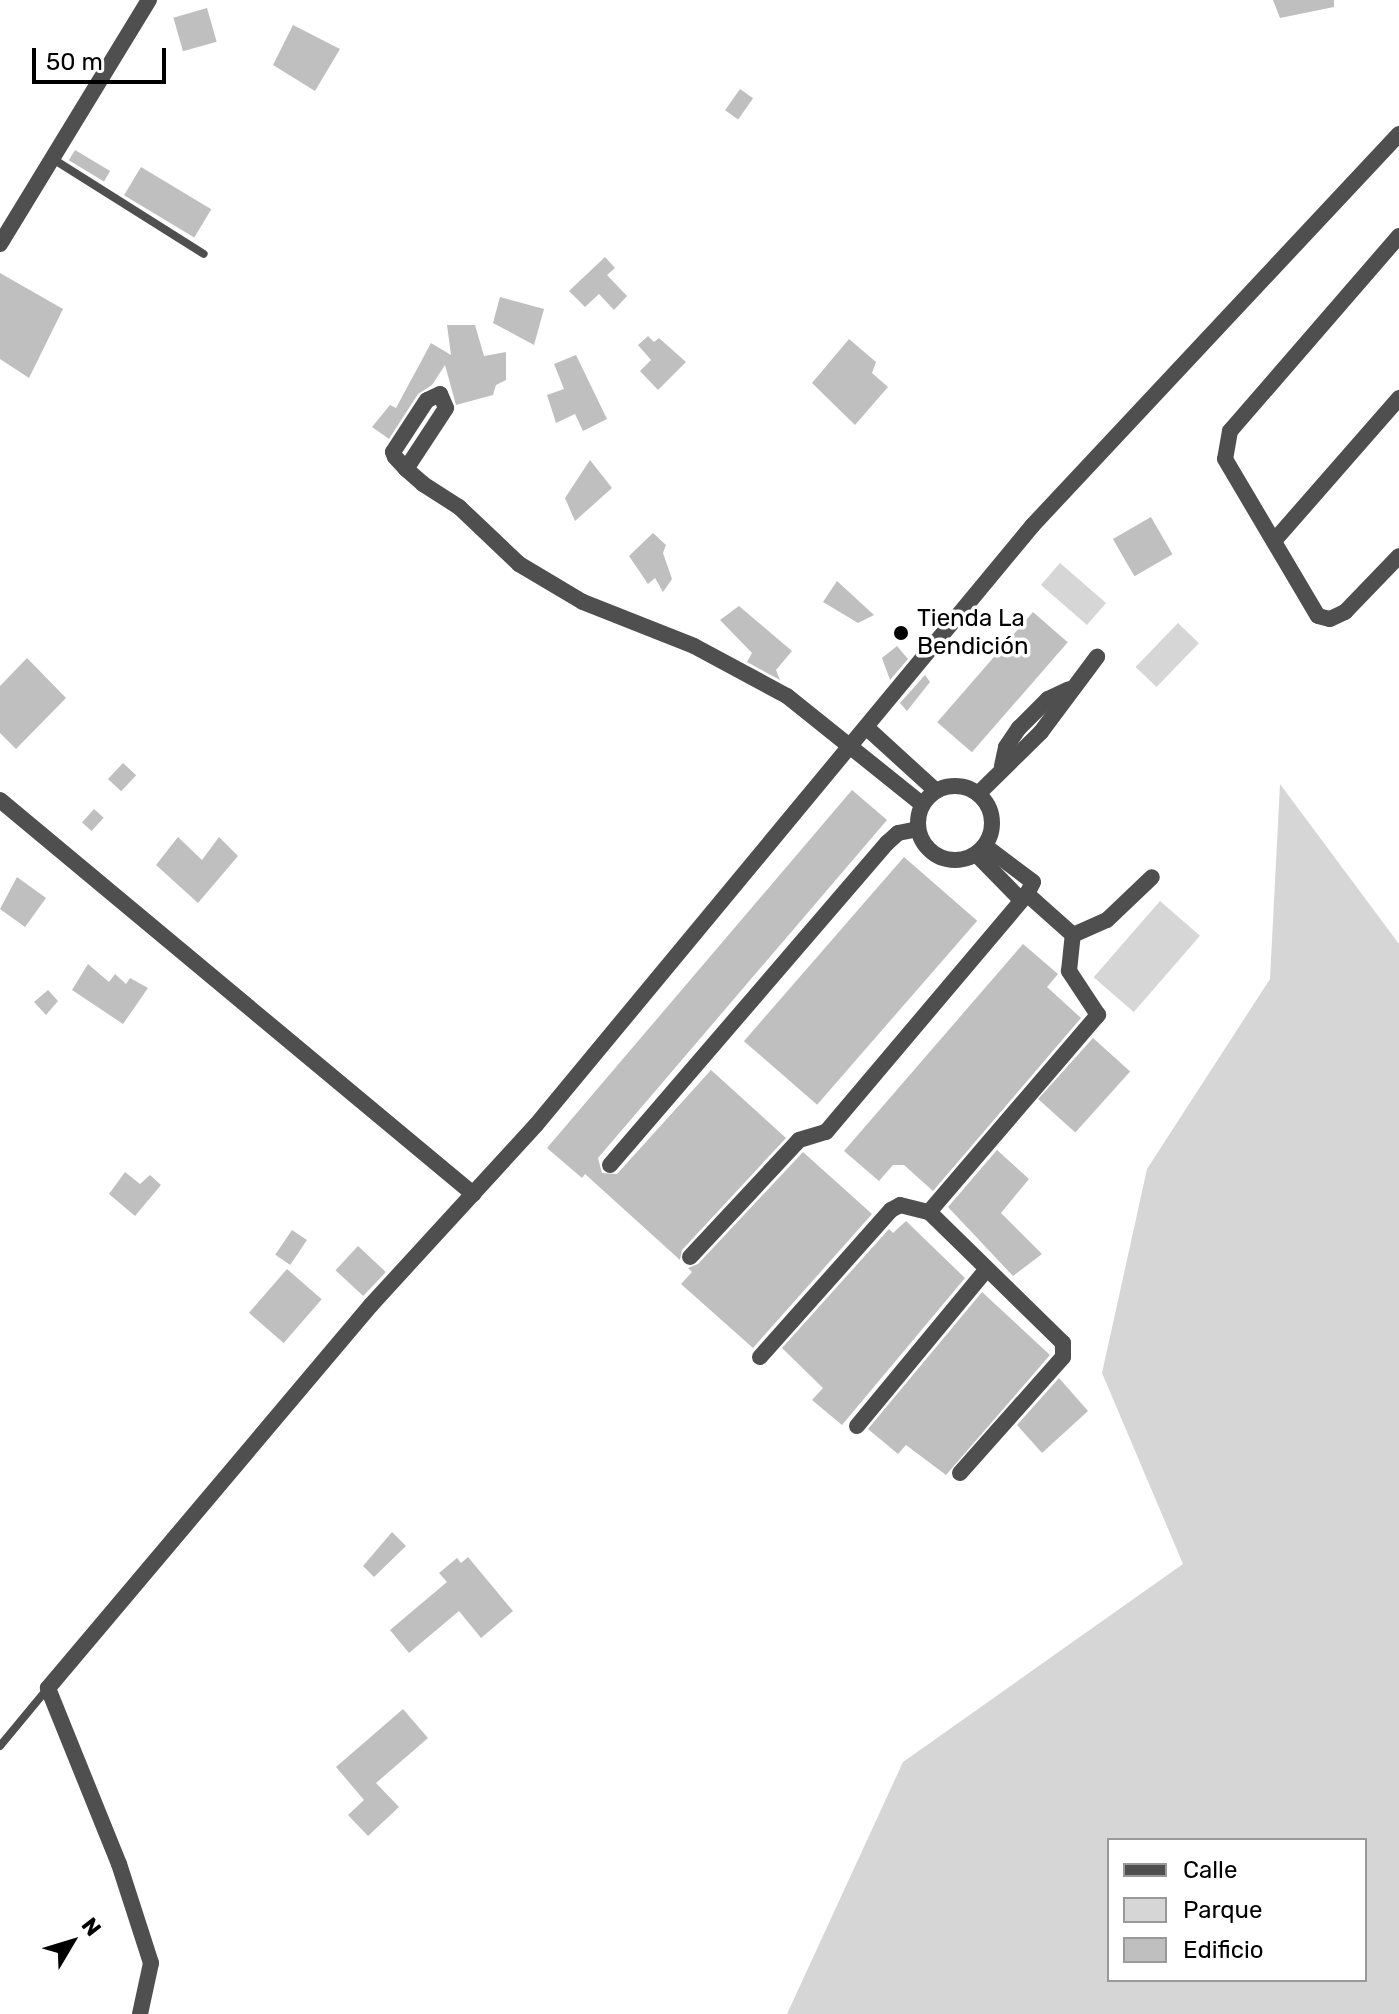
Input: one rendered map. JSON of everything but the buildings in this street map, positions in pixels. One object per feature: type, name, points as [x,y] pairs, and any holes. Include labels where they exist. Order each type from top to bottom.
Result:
[{"type":"street","points":[[0,244],[149,0]]},
{"type":"street","points":[[140,2014],[151,1963],[119,1864],[48,1688],[364,1313],[473,1194],[1032,526],[1396,143]]},
{"type":"street","points":[[1399,236],[1230,431],[1225,459],[1318,616],[1330,619],[1345,612],[1399,556]]},
{"type":"street","points":[[1274,541],[1399,398]]},
{"type":"street","points":[[406,469],[459,507],[519,564],[583,602],[694,646],[787,696],[922,804]]},
{"type":"street","points":[[978,794],[1002,766],[1006,747],[1019,728],[1048,699],[1069,689],[1097,657]]},
{"type":"street","points":[[866,727],[935,790]]},
{"type":"street","points":[[953,785],[978,794],[993,823],[981,850],[940,858],[930,851],[918,829],[922,804],[935,790],[953,785]]},
{"type":"street","points":[[0,800],[473,1194]]},
{"type":"street","points":[[610,1165],[887,843],[898,833],[918,829]]},
{"type":"street","points":[[981,850],[1019,898],[1027,894]]},
{"type":"street","points":[[1073,935],[1107,920],[1152,877]]},
{"type":"street","points":[[1027,894],[1073,935]]},
{"type":"street","points":[[690,1257],[799,1140],[826,1132],[1027,894]]},
{"type":"street","points":[[929,1212],[1095,1022],[1096,1007],[1069,971],[1073,935]]},
{"type":"street","points":[[760,1357],[891,1210],[900,1205],[929,1212],[986,1270],[1055,1330],[1063,1357],[960,1473]]},
{"type":"street","points":[[857,1426],[986,1270]]},
{"type":"lane","points":[[53,159],[204,254]]},
{"type":"lane","points":[[0,1746],[48,1688]]},
{"type":"green space","points":[[1060,563],[1106,603],[1087,625],[1041,585]]},
{"type":"green space","points":[[1178,623],[1199,643],[1156,687],[1136,667]]},
{"type":"green space","points":[[1280,784],[1399,944],[1399,2014],[787,2014],[903,1762],[1183,1564],[1102,1373],[1147,1169],[1270,979]]},
{"type":"green space","points":[[1160,901],[1200,936],[1134,1012],[1094,977]]},
{"type":"place","name":"Tienda La Bendición","points":[[901,633]]}]
